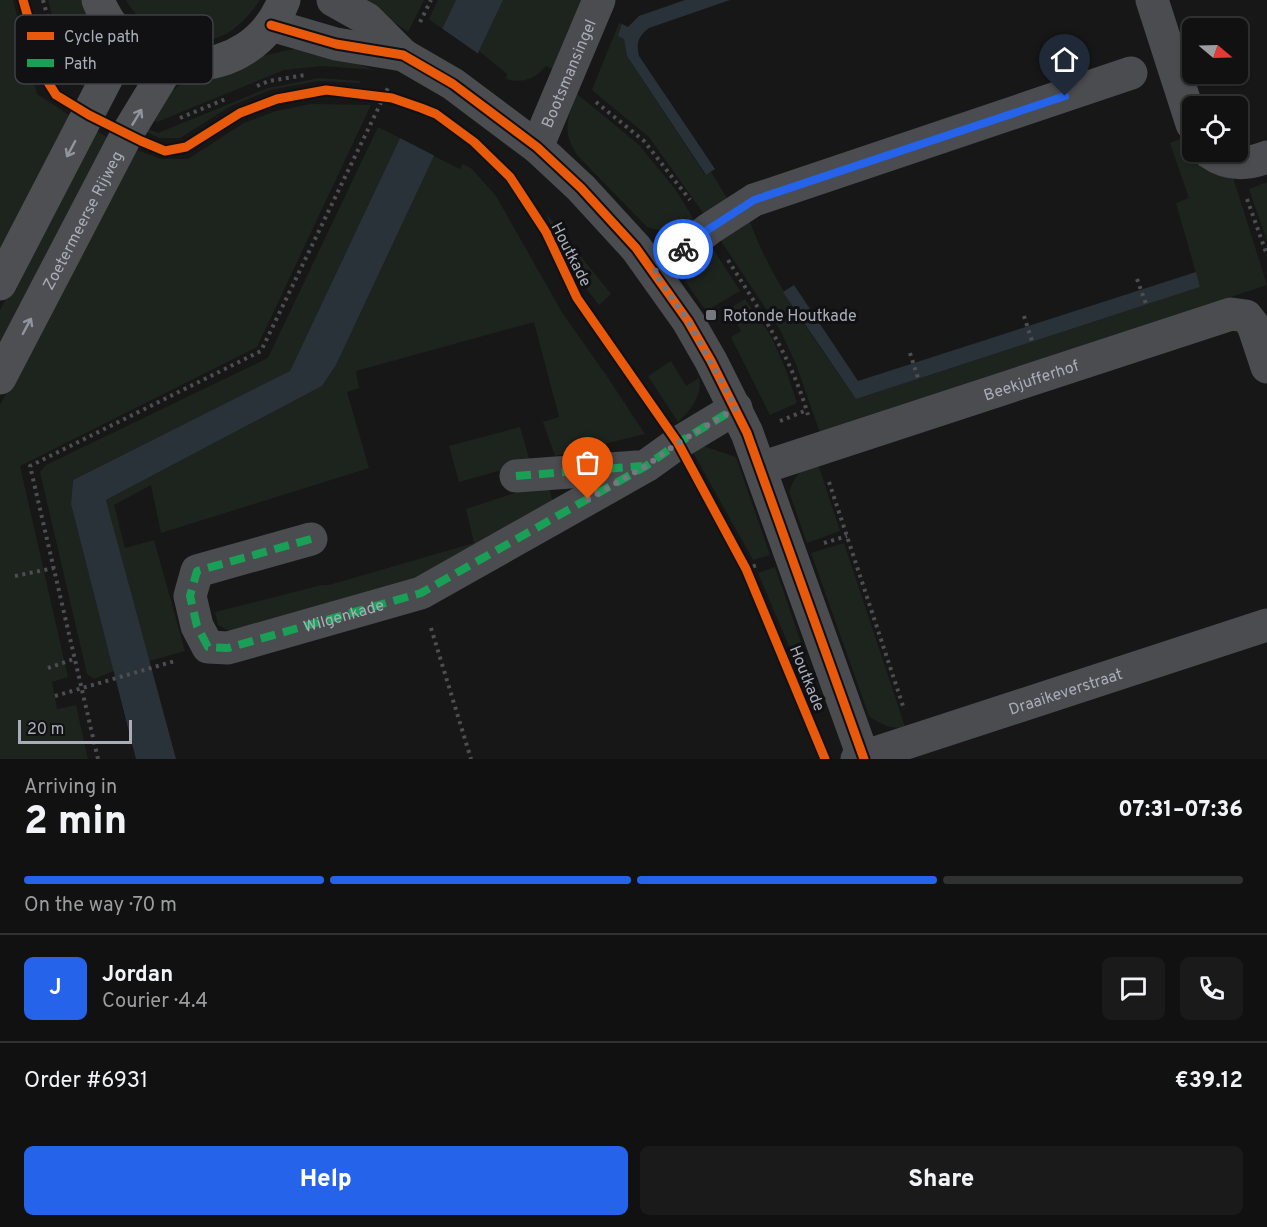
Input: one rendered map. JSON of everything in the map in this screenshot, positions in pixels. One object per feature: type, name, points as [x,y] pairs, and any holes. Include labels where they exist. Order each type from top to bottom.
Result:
[{"type":"main road","points":[[98,0],[104,15]]},
{"type":"main road","points":[[213,61],[226,58],[248,47],[277,12]]},
{"type":"main road","points":[[0,284],[104,84]]},
{"type":"main road","name":"Zoetermeerse Rijweg","points":[[0,378],[127,134],[157,84]]},
{"type":"street","name":"Houtkade","points":[[333,0],[367,19],[407,57],[453,84],[537,147],[589,197],[636,248],[654,272],[688,321],[736,408],[761,468],[861,758]]},
{"type":"street","name":"Bootsmansingel","points":[[537,147],[599,0]]},
{"type":"street","points":[[1152,0],[1183,96]]},
{"type":"street","name":"Houtkade","points":[[277,12],[336,44],[407,57]]},
{"type":"street","points":[[654,272],[709,229],[754,200],[1131,73]]},
{"type":"street","points":[[1248,160],[1257,161],[1267,157]]},
{"type":"street","name":"Beekjufferhof","points":[[761,468],[1231,314],[1246,316],[1253,325],[1267,368]]},
{"type":"street","name":"Wilgenkade","points":[[311,539],[197,571],[190,596],[197,626],[208,647],[228,648],[421,593],[646,466],[678,443],[736,408]]},
{"type":"street","points":[[516,476],[646,466]]},
{"type":"street","name":"Draaikeverstraat","points":[[861,758],[1267,625]]},
{"type":"path","points":[[98,759],[30,466],[261,351],[388,98],[431,0]]},
{"type":"path","points":[[564,85],[587,95],[644,141],[684,192],[775,334],[791,368],[915,741]]},
{"type":"path","points":[[373,96],[388,98]]},
{"type":"path","points":[[1224,162],[1267,255]]},
{"type":"path","points":[[1137,279],[1147,308]]},
{"type":"path","points":[[1024,316],[1034,346]]},
{"type":"path","points":[[910,353],[920,383]]},
{"type":"path","points":[[741,559],[750,579]]},
{"type":"path","points":[[15,576],[54,568]]},
{"type":"path","points":[[421,593],[471,759]]},
{"type":"path","points":[[48,668],[74,659]]},
{"type":"path","points":[[55,696],[178,660]]},
{"type":"shaded area","points":[[0,0],[13,0],[17,15],[15,15],[15,84],[34,84],[37,94],[72,117],[0,253]]},
{"type":"shaded area","points":[[48,0],[83,0],[88,15],[52,15]]},
{"type":"shaded area","points":[[126,0],[260,0],[247,17],[231,31],[213,39],[213,15],[137,15]]},
{"type":"shaded area","points":[[361,0],[424,0],[408,32]]},
{"type":"shaded area","points":[[438,0],[456,0],[442,29],[429,19]]},
{"type":"shaded area","points":[[456,0],[503,0],[434,156],[336,365],[322,386],[106,500],[176,759],[136,759],[71,504],[73,480],[290,371],[400,138],[442,29]]},
{"type":"shaded area","points":[[503,0],[583,0],[555,70],[546,66],[528,79],[518,81],[506,79],[507,74],[479,51]]},
{"type":"shaded area","points":[[685,0],[730,0],[649,28],[640,37],[638,51],[639,56],[715,169],[706,175],[627,56],[624,39],[618,36],[622,24],[628,27],[639,16]]},
{"type":"shaded area","points":[[619,23],[622,24],[619,36],[624,39],[627,56],[705,175],[711,172],[727,198],[704,214],[649,137],[592,90]]},
{"type":"shaded area","points":[[301,48],[324,52],[375,70],[323,66],[284,70],[157,122],[150,119],[170,93],[182,84],[213,84],[213,71]]},
{"type":"shaded area","points":[[319,78],[360,81],[360,83],[319,81],[270,90],[231,106],[180,138],[159,138],[143,130],[144,127],[158,133],[268,88]]},
{"type":"shaded area","points":[[80,84],[89,84],[87,89]]},
{"type":"shaded area","points":[[577,94],[639,145],[675,189],[694,220],[671,231],[647,227],[577,155],[569,139],[568,125]]},
{"type":"shaded area","points":[[311,104],[371,105],[257,347],[20,466],[68,677],[52,682],[57,709],[76,705],[88,759],[0,759],[0,405],[134,149],[161,159],[188,159],[244,123],[276,111]]},
{"type":"shaded area","points":[[378,127],[400,138],[290,371],[73,480],[71,504],[114,671],[94,679],[87,674],[40,472],[46,465],[268,358]]},
{"type":"shaded area","points":[[95,130],[110,139],[0,349],[0,310]]},
{"type":"shaded area","points":[[1182,138],[1182,162],[1210,162],[1232,174],[1267,285],[820,433],[796,364],[780,330],[719,238],[730,229],[733,233],[750,222],[784,292],[856,399],[1200,287],[1176,203],[1189,198],[1170,143]]},
{"type":"shaded area","points":[[434,156],[460,169],[463,164],[472,169],[496,196],[563,314],[645,434],[555,456],[543,422],[559,417],[534,322],[356,371],[359,388],[347,392],[369,468],[161,533],[151,485],[114,505],[125,548],[154,540],[185,651],[149,661],[106,500],[322,386],[336,365]]},
{"type":"shaded area","points":[[1267,182],[1267,241],[1249,189]]},
{"type":"shaded area","points":[[546,213],[611,294],[599,305],[569,261]]},
{"type":"shaded area","points":[[710,244],[740,291],[706,311],[685,281],[693,261]]},
{"type":"shaded area","points":[[1196,272],[1200,287],[856,399],[783,292],[794,285],[858,381]]},
{"type":"shaded area","points":[[745,299],[771,336],[797,403],[770,415],[731,337],[741,331],[729,309]]},
{"type":"shaded area","points":[[671,361],[686,386],[699,378],[700,385],[691,408],[678,422],[648,376]]},
{"type":"shaded area","points":[[520,427],[530,462],[459,482],[449,446]]},
{"type":"shaded area","points":[[703,446],[736,457],[770,555],[753,560],[690,447]]},
{"type":"shaded area","points":[[817,461],[840,531],[807,543],[789,492],[799,473]]},
{"type":"shaded area","points":[[548,482],[554,508],[432,576],[231,632],[218,625],[215,612],[329,585],[474,543],[466,509]]},
{"type":"shaded area","points":[[844,543],[905,727],[886,726],[869,716],[811,553]]},
{"type":"shaded area","points":[[775,567],[824,709],[817,712],[758,573]]},
{"type":"pier","points":[[440,27],[480,55],[437,157],[398,137]]},
{"type":"marked path","points":[[311,539],[197,571],[190,596],[197,626],[208,647],[228,648],[421,593],[646,466],[678,443],[736,408]]},
{"type":"marked path","points":[[516,476],[642,466]]},
{"type":"cycle path","points":[[23,0],[27,15]]},
{"type":"cycle path","points":[[271,25],[336,44],[403,55],[453,84],[537,147],[581,188],[636,248],[688,321],[747,433],[864,759]]},
{"type":"cycle path","points":[[49,84],[56,95],[89,115],[165,151],[186,147],[240,113],[277,99],[326,90],[392,98],[421,108],[436,114],[474,142],[510,177],[546,232],[577,298],[678,443],[746,569],[825,759]]},
{"type":"way so far","points":[[588,499],[646,466],[678,443],[736,408],[688,321],[654,272],[683,249]]},
{"type":"place","name":"Rotonde Houtkade","points":[[711,315]]},
{"type":"route","points":[[683,249],[754,200],[1065,96]]}]
